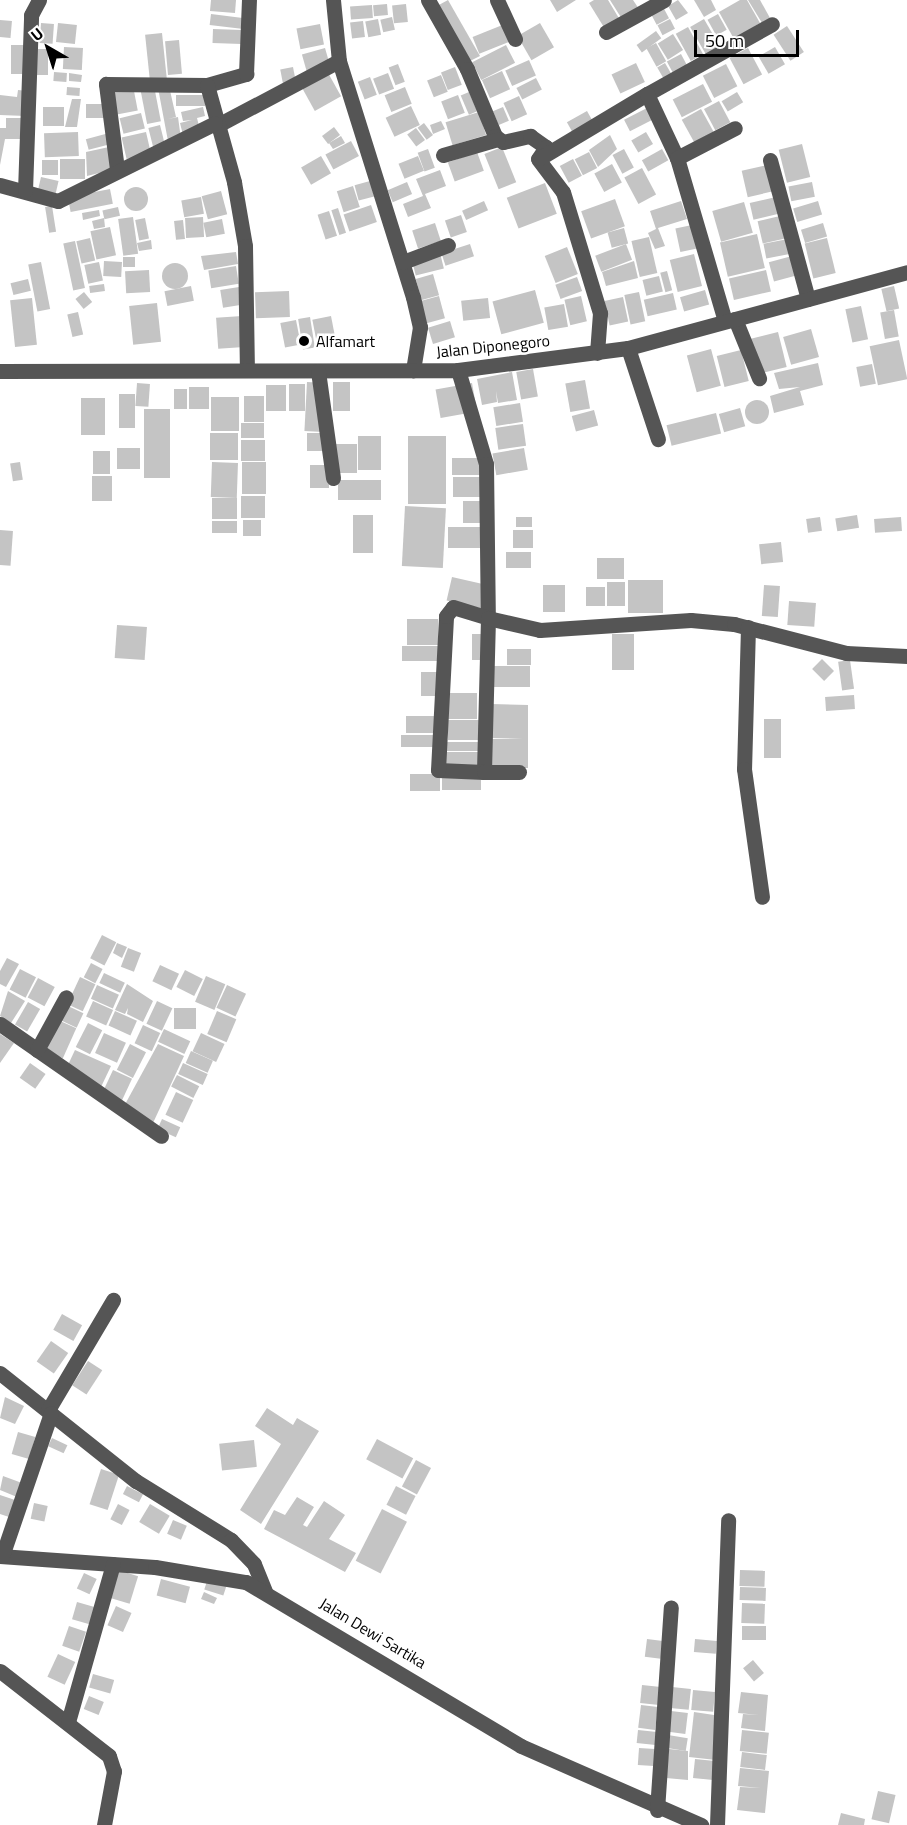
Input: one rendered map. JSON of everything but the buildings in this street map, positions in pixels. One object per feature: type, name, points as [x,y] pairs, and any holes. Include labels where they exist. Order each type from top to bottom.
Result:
[{"type":"street","points":[[25,191],[31,15],[39,0]]},
{"type":"street","points":[[117,169],[106,84],[207,85],[246,74],[249,0]]},
{"type":"street","points":[[333,0],[339,61],[403,262],[420,327],[413,370]]},
{"type":"street","points":[[428,0],[467,69],[498,140]]},
{"type":"street","points":[[606,32],[647,4],[664,0]]},
{"type":"street","points":[[499,1],[515,39]]},
{"type":"street","points":[[538,159],[647,94],[772,24]]},
{"type":"street","points":[[0,185],[58,201],[117,169],[216,124],[339,61]]},
{"type":"street","points":[[207,85],[234,182],[244,246],[247,370]]},
{"type":"street","points":[[647,94],[677,158],[730,320],[759,378]]},
{"type":"street","points":[[677,158],[735,128]]},
{"type":"street","points":[[443,155],[498,140],[536,138],[546,147],[538,159]]},
{"type":"street","points":[[538,159],[563,192],[578,238],[600,313],[597,353]]},
{"type":"street","points":[[770,160],[808,299]]},
{"type":"street","points":[[403,262],[448,245]]},
{"type":"street","name":"Jalan Diponegoro","points":[[0,371],[458,370],[628,348],[907,272]]},
{"type":"street","points":[[628,348],[658,439]]},
{"type":"street","points":[[458,370],[486,465],[489,618],[484,772]]},
{"type":"street","points":[[318,371],[333,478]]},
{"type":"street","points":[[519,772],[441,771],[437,764],[448,609],[540,630],[691,620],[748,627],[846,653],[907,656]]},
{"type":"street","points":[[748,627],[744,769],[762,897]]},
{"type":"street","points":[[37,1050],[66,997]]},
{"type":"street","points":[[0,1024],[161,1136]]},
{"type":"street","points":[[1,1556],[50,1412],[113,1300]]},
{"type":"street","points":[[2,1380],[50,1412],[136,1481],[231,1540],[254,1564],[265,1591]]},
{"type":"street","points":[[717,1825],[728,1520]]},
{"type":"street","name":"Jalan Dewi Sartika","points":[[1,1556],[192,1572],[265,1591],[521,1746],[657,1810],[701,1825]]},
{"type":"street","points":[[68,1722],[113,1564]]},
{"type":"street","points":[[657,1810],[671,1607]]},
{"type":"street","points":[[0,1671],[68,1722],[113,1762],[104,1825]]},
{"type":"place","name":"Alfamart","points":[[304,341]]}]
